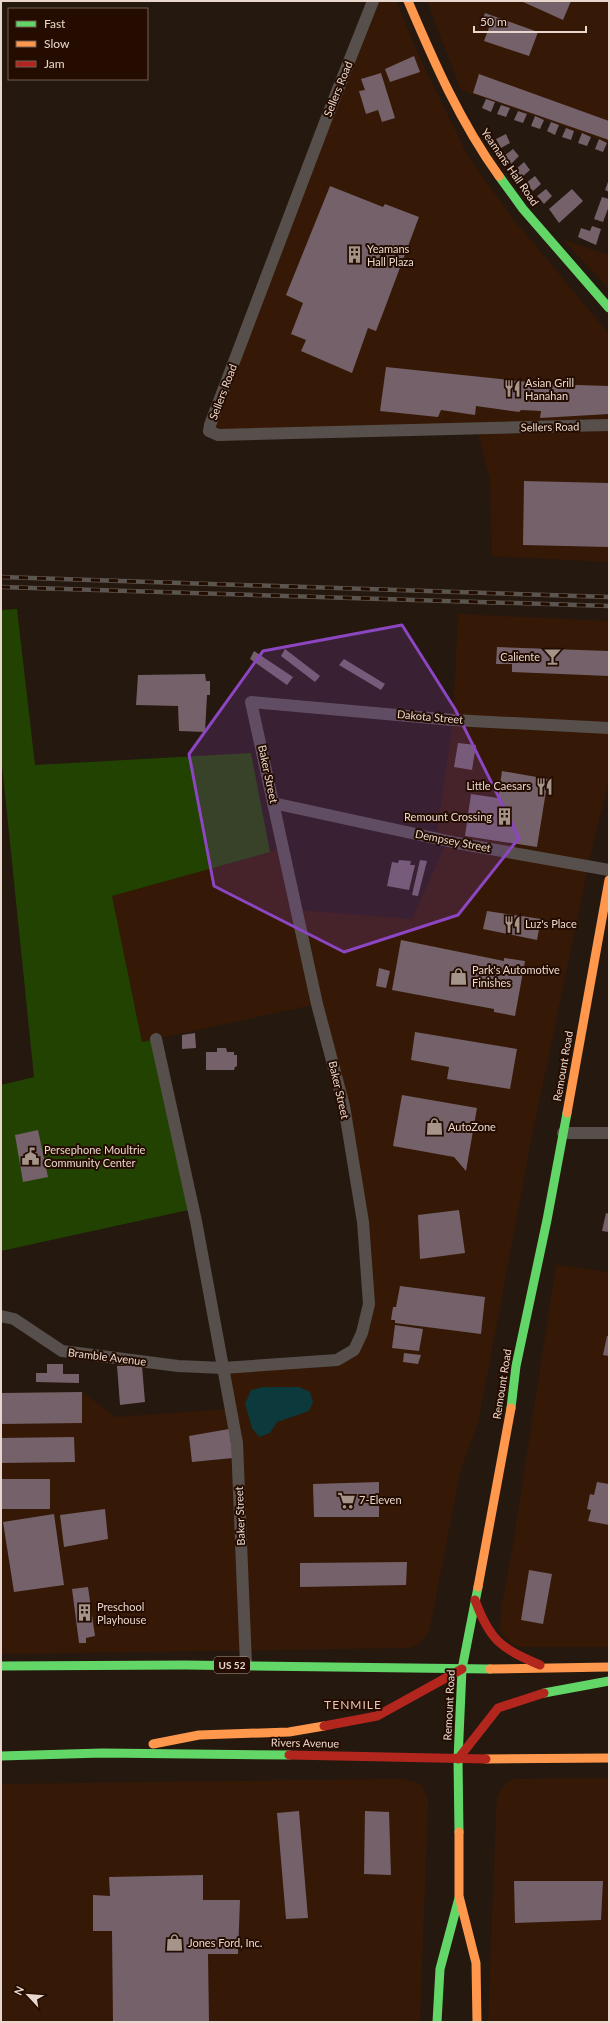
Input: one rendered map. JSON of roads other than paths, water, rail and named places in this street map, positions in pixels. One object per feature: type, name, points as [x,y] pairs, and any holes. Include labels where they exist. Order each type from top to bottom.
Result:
[{"type":"main road","name":"Yeamans Hall Road","points":[[408,1],[442,80],[480,150],[523,209],[609,308]]},
{"type":"main road","name":"Remount Road","points":[[476,2022],[478,2002],[476,1963],[459,1896],[458,1759],[462,1669],[512,1405],[516,1366],[605,919],[609,880]]},
{"type":"main road","points":[[475,1600],[483,1623],[495,1640],[508,1651],[545,1668]]},
{"type":"main road","name":"US 52","points":[[1,1666],[246,1665],[462,1669],[609,1667]]},
{"type":"main road","points":[[102,1753],[199,1735],[289,1732],[377,1716],[462,1669]]},
{"type":"main road","points":[[458,1759],[498,1708],[545,1693],[609,1681]]},
{"type":"main road","name":"Rivers Avenue","points":[[1,1756],[204,1752],[458,1759],[609,1758]]},
{"type":"main road","name":"Remount Road","points":[[437,2022],[440,1969],[459,1896]]},
{"type":"street","name":"Sellers Road","points":[[373,1],[327,117],[209,431],[218,435],[609,425]]},
{"type":"street","name":"Dakota Street","points":[[251,702],[453,720],[609,728]]},
{"type":"street","name":"Baker Street","points":[[223,1368],[337,1360],[354,1350],[362,1333],[369,1304],[361,1208],[344,1106],[317,1004],[251,702]]},
{"type":"street","name":"Dempsey Street","points":[[273,803],[452,842],[609,870]]},
{"type":"street","name":"Baker Street","points":[[156,1039],[196,1221],[237,1443],[246,1665]]},
{"type":"street","points":[[563,1133],[609,1134]]},
{"type":"street","name":"Bramble Avenue","points":[[1,1316],[14,1319],[62,1351],[178,1366],[223,1368]]},
{"type":"water","points":[[263,1387],[299,1387],[310,1392],[313,1402],[309,1411],[277,1422],[270,1433],[259,1437],[252,1428],[245,1404],[251,1390]]},
{"type":"railway","points":[[1,577],[609,597]]},
{"type":"railway","points":[[1,587],[609,606]]},
{"type":"place","name":"Yeamans Hall Plaza","points":[[354,255]]},
{"type":"place","name":"Asian Grill Hanahan","points":[[512,389]]},
{"type":"place","name":"Caliente","points":[[553,657]]},
{"type":"place","name":"Little Caesars","points":[[544,786]]},
{"type":"place","name":"Remount Crossing","points":[[505,817]]},
{"type":"place","name":"Luz's Place","points":[[512,924]]},
{"type":"place","name":"Park's Automotive Finishes","points":[[459,976]]},
{"type":"place","name":"AutoZone","points":[[435,1127]]},
{"type":"place","name":"Persephone Moultrie Community Center","points":[[31,1156]]},
{"type":"place","name":"7-Eleven","points":[[346,1500]]},
{"type":"place","name":"Preschool Playhouse","points":[[84,1613]]},
{"type":"place","name":"Jones Ford, Inc.","points":[[175,1943]]},
{"type":"district","name":"TENMILE","points":[[353,1705]]}]
